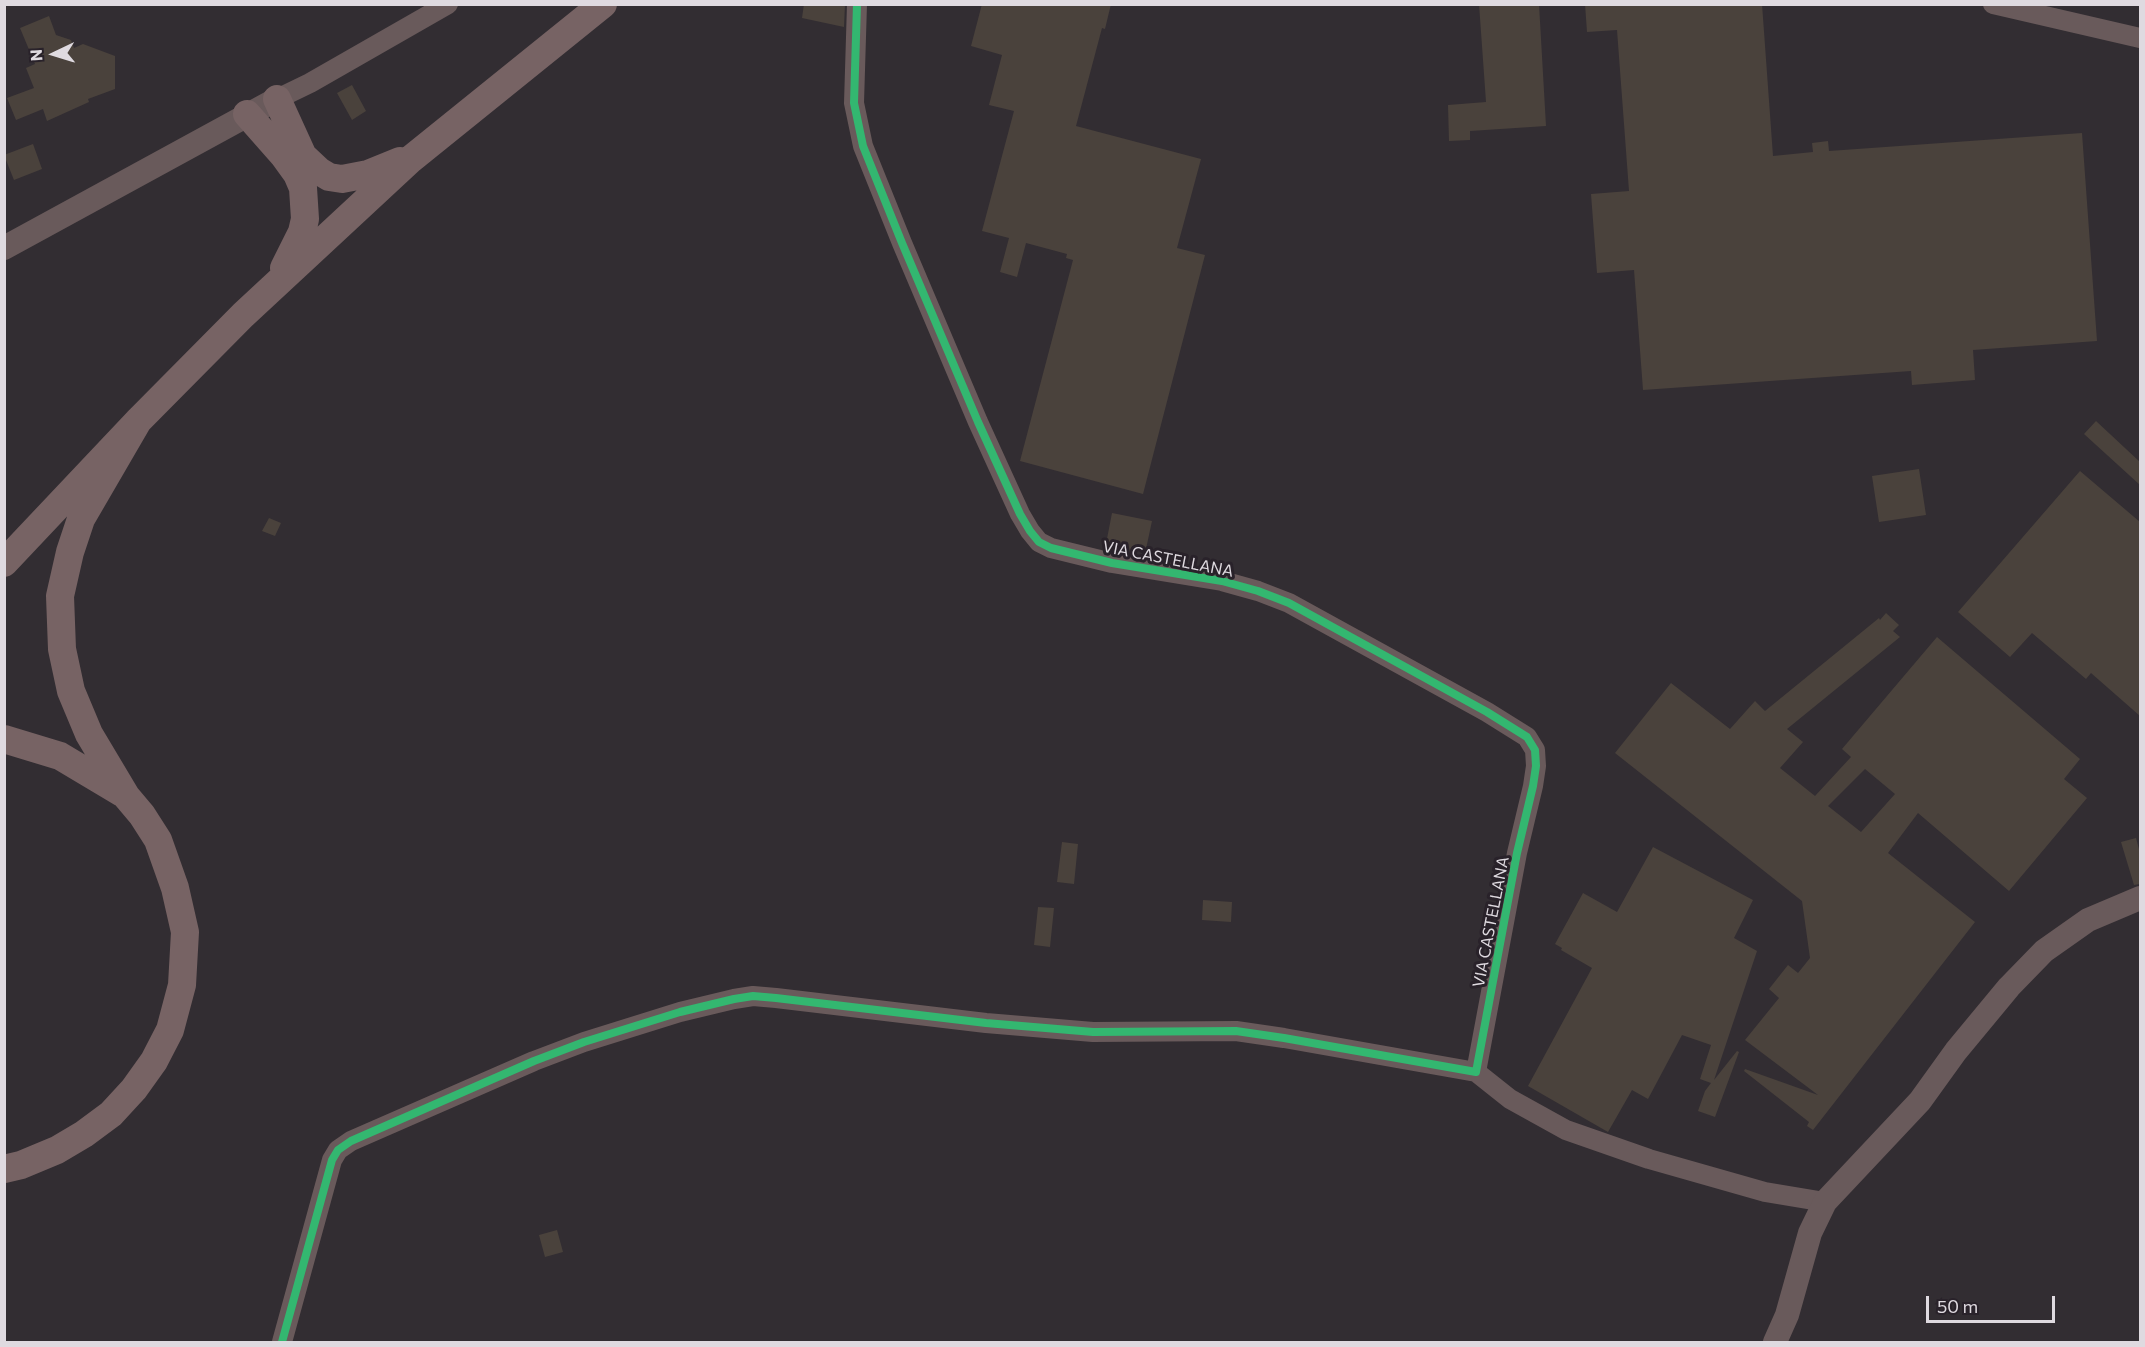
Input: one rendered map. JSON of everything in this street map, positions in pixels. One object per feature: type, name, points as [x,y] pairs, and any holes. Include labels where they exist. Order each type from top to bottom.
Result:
[{"type":"main road","points":[[4,563],[138,421],[271,289],[411,159],[603,4]]},
{"type":"main road","points":[[277,99],[303,156],[329,177],[342,179],[368,174],[396,162],[411,159]]},
{"type":"main road","points":[[247,114],[297,174],[303,188],[305,202],[302,232],[271,289]]},
{"type":"main road","points":[[4,1169],[21,1165],[57,1150],[111,1114],[134,1089],[154,1061],[170,1029],[182,985],[185,932],[175,888],[158,840],[126,796],[89,734],[71,692],[62,649],[60,596],[70,552],[81,519],[138,421]]},
{"type":"main road","points":[[4,739],[60,756],[126,796]]},
{"type":"street","points":[[4,248],[247,114],[310,83],[448,4]]},
{"type":"street","name":"VIA CASTELLANA","points":[[857,4],[854,103],[864,146],[902,243],[978,422],[1020,514],[1039,542],[1051,548],[1113,563],[1222,581],[1289,603],[1487,712],[1527,737],[1535,750],[1536,766],[1533,786],[1517,853],[1476,1072]]},
{"type":"street","points":[[1993,4],[2140,38]]},
{"type":"street","points":[[1775,1342],[1787,1316],[1810,1233],[1825,1202],[1920,1101],[1956,1051],[2009,987],[2044,951],[2088,920],[2140,898]]},
{"type":"street","points":[[282,1342],[332,1160],[338,1150],[351,1141],[544,1057],[584,1042],[680,1012],[753,996],[986,1023],[1093,1032],[1236,1031],[1476,1072],[1510,1099],[1566,1130],[1649,1159],[1765,1192],[1825,1202]]},
{"type":"building","points":[[804,4],[845,4],[844,27],[802,18]]},
{"type":"building","points":[[982,4],[1111,4],[1105,29],[1102,28],[1076,126],[1201,159],[1177,248],[1205,255],[1143,494],[1020,461],[1073,260],[1066,258],[1067,254],[1026,243],[1017,277],[1000,272],[1009,238],[982,231],[1014,111],[989,105],[1002,55],[971,46]]},
{"type":"building","points":[[1479,4],[1539,4],[1546,126],[1470,131],[1470,140],[1449,141],[1448,105],[1486,102]]},
{"type":"building","points":[[1585,4],[1762,4],[1773,156],[1813,152],[1812,143],[1828,141],[1829,151],[2082,133],[2097,341],[1973,350],[1975,380],[1912,385],[1911,371],[1643,390],[1634,270],[1597,273],[1591,194],[1629,191],[1617,30],[1587,32]]},
{"type":"building","points":[[49,16],[56,35],[71,40],[74,48],[83,44],[115,56],[115,89],[88,99],[89,102],[47,121],[43,109],[16,120],[7,98],[34,88],[26,68],[35,64],[20,28]]},
{"type":"building","points":[[352,85],[366,111],[352,120],[337,93]]},
{"type":"building","points":[[33,144],[42,169],[14,180],[4,155]]},
{"type":"building","points":[[2096,421],[2140,462],[2140,485],[2084,434]]},
{"type":"building","points":[[1919,469],[1926,515],[1879,522],[1872,476]]},
{"type":"building","points":[[2080,471],[2140,522],[2140,716],[2091,673],[2086,679],[2032,633],[2010,657],[1958,612]]},
{"type":"building","points":[[1112,513],[1152,521],[1146,549],[1132,546],[1130,554],[1105,549]]},
{"type":"building","points":[[269,518],[281,523],[275,536],[262,531]]},
{"type":"building","points":[[1886,613],[1899,625],[1893,631],[1900,637],[1787,729],[1803,742],[1780,768],[1815,796],[1851,757],[1842,749],[1937,637],[2080,759],[2064,779],[2087,798],[2009,891],[1918,813],[1888,853],[1975,922],[1813,1130],[1807,1126],[1809,1122],[1744,1071],[1745,1069],[1818,1095],[1745,1040],[1779,998],[1769,989],[1788,965],[1798,973],[1810,958],[1802,901],[1615,753],[1671,683],[1730,729],[1755,701],[1765,711],[1879,618],[1880,620]],"holes":[[[1865,769],[1895,794],[1861,832],[1828,806]]]},
{"type":"building","points":[[2136,838],[2140,853],[2140,884],[2134,885],[2121,842]]},
{"type":"building","points":[[1062,842],[1078,844],[1074,884],[1057,882]]},
{"type":"building","points":[[1653,847],[1753,900],[1734,938],[1757,951],[1714,1080],[1737,1051],[1739,1052],[1715,1117],[1698,1111],[1705,1091],[1711,1083],[1700,1079],[1711,1045],[1682,1035],[1648,1099],[1632,1090],[1608,1132],[1528,1086],[1592,968],[1555,944],[1583,893],[1617,912]]},
{"type":"building","points":[[1203,900],[1232,902],[1231,922],[1202,920]]},
{"type":"building","points":[[1038,907],[1054,908],[1050,947],[1034,945]]},
{"type":"building","points":[[557,1230],[563,1252],[545,1257],[539,1235]]},
{"type":"cycle path","points":[[282,1342],[332,1160],[338,1150],[351,1141],[534,1061],[584,1042],[680,1012],[734,999],[753,996],[776,998],[986,1023],[1093,1032],[1236,1031],[1476,1072],[1517,853],[1533,786],[1536,766],[1535,750],[1527,737],[1487,712],[1289,603],[1222,581],[1112,563],[1051,548],[1039,542],[1020,514],[978,422],[863,146],[854,103],[857,4]]}]
